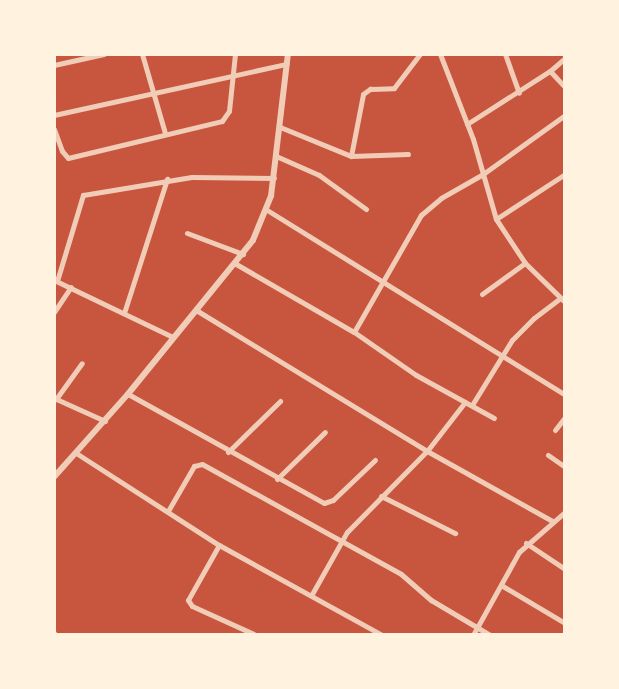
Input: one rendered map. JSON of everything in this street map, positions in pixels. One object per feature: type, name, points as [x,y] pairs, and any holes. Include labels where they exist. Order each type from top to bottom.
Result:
[{"type":"street","points":[[54,65],[104,54]]},
{"type":"street","points":[[142,54],[164,133]]},
{"type":"street","points":[[54,129],[68,158],[225,119],[229,111],[235,54]]},
{"type":"street","points":[[54,477],[105,421],[244,254],[267,209],[274,178],[288,54]]},
{"type":"street","points":[[351,156],[363,94],[370,89],[394,88],[420,54]]},
{"type":"street","points":[[440,54],[484,174],[496,219],[524,263],[562,300],[522,330],[472,405]]},
{"type":"street","points":[[505,54],[519,93]]},
{"type":"street","points":[[467,124],[519,93],[565,58]]},
{"type":"street","points":[[54,115],[153,91],[286,64]]},
{"type":"street","points":[[550,72],[565,87]]},
{"type":"street","points":[[354,332],[421,215],[441,198],[484,174],[565,114]]},
{"type":"street","points":[[280,127],[351,156],[408,154]]},
{"type":"street","points":[[276,156],[319,175],[366,209]]},
{"type":"street","points":[[496,219],[565,174]]},
{"type":"street","points":[[173,337],[56,281],[83,195],[167,179],[274,178]]},
{"type":"street","points":[[124,313],[167,179]]},
{"type":"street","points":[[267,209],[565,395]]},
{"type":"street","points":[[187,233],[244,254]]},
{"type":"street","points":[[482,294],[524,263]]},
{"type":"street","points":[[236,264],[354,332],[416,375],[494,418]]},
{"type":"street","points":[[54,312],[71,287]]},
{"type":"street","points":[[196,310],[427,451],[552,521]]},
{"type":"street","points":[[82,363],[55,399],[105,421]]},
{"type":"street","points":[[128,394],[277,479],[327,503],[375,460]]},
{"type":"street","points":[[228,452],[280,401]]},
{"type":"street","points":[[312,594],[341,541],[381,496],[427,451],[465,402]]},
{"type":"street","points":[[555,430],[565,416]]},
{"type":"street","points":[[277,479],[325,432]]},
{"type":"street","points":[[76,453],[219,545],[312,594],[379,634]]},
{"type":"street","points":[[548,454],[565,467]]},
{"type":"street","points":[[168,511],[194,466],[200,464],[401,574],[431,600],[490,635]]},
{"type":"street","points":[[381,496],[455,533]]},
{"type":"street","points":[[473,635],[526,543],[565,512]]},
{"type":"street","points":[[526,543],[565,569]]},
{"type":"street","points":[[219,545],[188,600],[192,606],[256,635]]},
{"type":"street","points":[[501,585],[565,623]]}]
